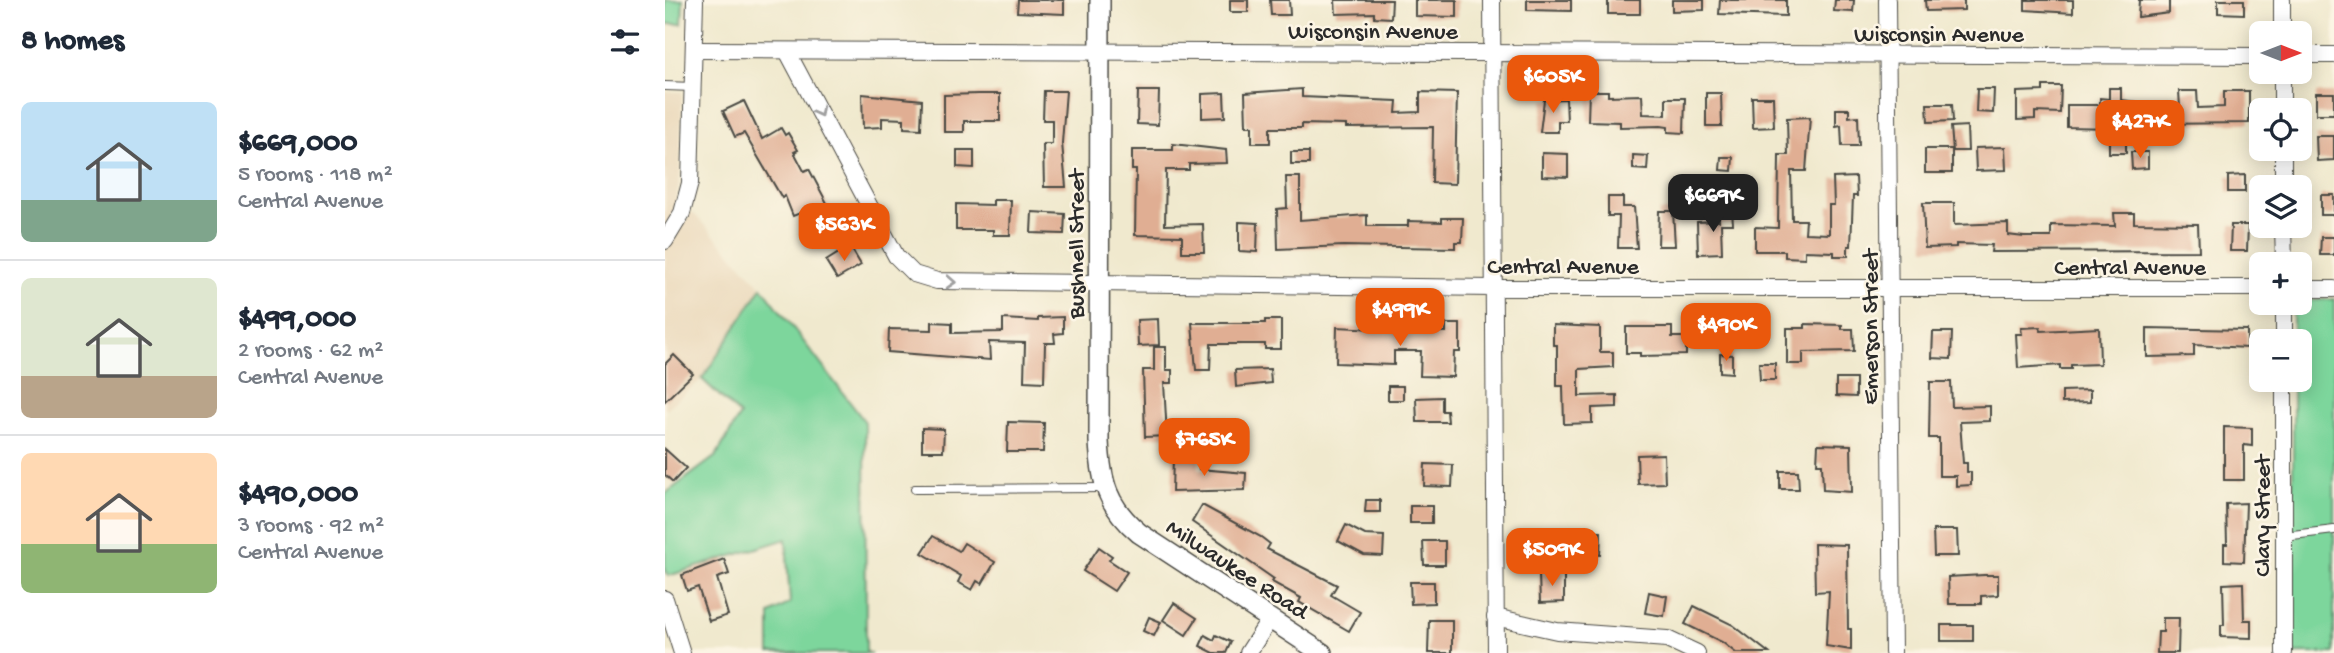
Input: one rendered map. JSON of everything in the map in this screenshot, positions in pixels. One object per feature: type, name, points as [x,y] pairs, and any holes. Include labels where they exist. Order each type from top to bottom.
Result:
[{"type":"street","points":[[665,241],[682,213],[688,195],[695,0]]},
{"type":"street","name":"Bushnell Street","points":[[1100,0],[1100,441],[1106,488]]},
{"type":"street","points":[[1492,0],[1496,653]]},
{"type":"street","name":"Emerson Street","points":[[1887,0],[1892,288],[1893,653]]},
{"type":"street","points":[[2282,0],[2282,21]]},
{"type":"street","name":"Wisconsin Avenue","points":[[694,50],[1888,56],[2249,55]]},
{"type":"street","name":"Central Avenue","points":[[787,51],[896,256],[913,274],[937,281],[1493,288],[2249,289]]},
{"type":"street","points":[[2312,55],[2334,55]]},
{"type":"street","points":[[2312,289],[2334,289]]},
{"type":"street","name":"Clary Street","points":[[2284,392],[2284,653]]},
{"type":"street","name":"Milwaukee Road","points":[[1106,488],[1121,518],[1139,533],[1322,653]]},
{"type":"street","points":[[665,599],[682,653]]},
{"type":"street","points":[[1495,617],[1557,631],[1667,639],[1683,649],[1697,653]]},
{"type":"street","points":[[1248,653],[1270,619]]},
{"type":"lane","points":[[665,86],[693,87]]},
{"type":"lane","points":[[915,489],[1106,488]]},
{"type":"lane","points":[[2284,536],[2334,530]]},
{"type":"shaded area","points":[[665,92],[682,92],[680,177],[675,206],[693,213],[762,287],[702,379],[665,410]]},
{"type":"green space","points":[[665,0],[683,0],[682,24],[665,24]]},
{"type":"green space","points":[[762,287],[865,422],[866,651],[869,653],[770,653],[770,614],[790,603],[786,539],[668,576],[665,569],[665,494],[716,456],[740,415],[702,379]]},
{"type":"green space","points":[[2334,299],[2334,653],[2293,653],[2293,392],[2312,392],[2312,329],[2293,329],[2293,315],[2312,315],[2312,300]]},
{"type":"building","points":[[1018,0],[1064,0],[1064,14],[1017,12]]},
{"type":"building","points":[[1230,0],[1248,0],[1248,12],[1230,12]]},
{"type":"building","points":[[1270,0],[1289,0],[1290,15],[1271,15]]},
{"type":"building","points":[[1335,0],[1392,0],[1391,18],[1374,17],[1374,13],[1336,14]]},
{"type":"building","points":[[1415,0],[1457,0],[1457,17],[1415,16]]},
{"type":"building","points":[[1527,0],[1571,0],[1571,11],[1527,10]]},
{"type":"building","points":[[1608,0],[1640,0],[1640,14],[1608,14]]},
{"type":"building","points":[[1672,0],[1704,0],[1704,10],[1672,11]]},
{"type":"building","points":[[1720,0],[1786,0],[1786,16],[1719,14]]},
{"type":"building","points":[[1835,0],[1854,0],[1853,12],[1834,11]]},
{"type":"building","points":[[1925,0],[1964,0],[1964,10],[1926,11]]},
{"type":"building","points":[[2025,0],[2073,0],[2073,13],[2025,10]]},
{"type":"building","points":[[2139,0],[2169,0],[2169,13],[2138,17]]},
{"type":"building","points":[[2218,0],[2244,0],[2244,14],[2218,13]]},
{"type":"building","points":[[2043,86],[2061,86],[2060,113],[2035,112],[2035,119],[2017,120],[2017,92],[2043,91]]},
{"type":"building","points":[[2109,88],[2121,88],[2121,100],[2180,107],[2179,91],[2197,91],[2198,108],[2224,107],[2224,91],[2249,91],[2249,123],[2153,124],[2154,118],[2140,118],[2140,112],[2112,111],[2112,128],[2067,127],[2067,105],[2100,105],[2100,98],[2109,99]]},
{"type":"building","points":[[1302,89],[1302,97],[1397,101],[1396,113],[1420,112],[1420,92],[1457,93],[1455,184],[1432,183],[1433,127],[1346,128],[1346,125],[1302,124],[1302,128],[1270,128],[1270,143],[1252,143],[1252,126],[1246,126],[1245,93]]},
{"type":"building","points":[[1977,89],[1994,89],[1993,113],[1976,112]]},
{"type":"building","points":[[1044,91],[1066,91],[1062,143],[1066,187],[1044,187],[1043,144],[1052,144],[1052,120],[1043,120]]},
{"type":"building","points":[[1138,91],[1159,91],[1158,125],[1137,124]]},
{"type":"building","points":[[1589,91],[1608,91],[1608,96],[1642,95],[1643,114],[1666,115],[1666,98],[1685,98],[1684,133],[1668,132],[1668,127],[1661,126],[1620,127],[1620,122],[1588,121]]},
{"type":"building","points":[[1224,93],[1225,117],[1202,118],[1202,94]]},
{"type":"building","points":[[1706,93],[1721,93],[1722,126],[1706,126]]},
{"type":"building","points":[[2316,93],[2334,93],[2334,114],[2316,114]]},
{"type":"building","points":[[862,94],[922,100],[921,129],[904,128],[904,119],[882,118],[882,127],[863,128]]},
{"type":"building","points":[[1000,94],[1000,121],[964,121],[964,132],[944,132],[944,95]]},
{"type":"building","points":[[1752,97],[1773,97],[1774,127],[1753,128]]},
{"type":"building","points":[[1566,99],[1567,121],[1558,121],[1558,132],[1540,132],[1544,100]]},
{"type":"building","points":[[744,101],[762,139],[781,128],[785,135],[788,133],[798,150],[794,152],[804,171],[809,169],[837,222],[815,232],[805,211],[793,216],[785,196],[782,198],[744,133],[735,137],[723,111]]},
{"type":"building","points":[[1927,104],[1952,104],[1953,121],[1928,122]]},
{"type":"building","points":[[1836,109],[1849,109],[1849,117],[1858,116],[1859,146],[1842,146],[1841,125],[1836,126]]},
{"type":"building","points":[[1810,117],[1806,171],[1791,171],[1792,220],[1806,220],[1805,233],[1829,234],[1829,205],[1834,205],[1833,178],[1856,177],[1857,196],[1853,196],[1851,246],[1848,246],[1848,256],[1834,256],[1834,252],[1805,251],[1805,258],[1785,257],[1785,251],[1755,251],[1755,227],[1778,228],[1779,155],[1788,155],[1787,118]]},
{"type":"building","points":[[1967,126],[1968,151],[1953,151],[1951,127]]},
{"type":"building","points":[[2109,136],[2126,136],[2126,153],[2109,153]]},
{"type":"building","points":[[2316,136],[2334,136],[2334,160],[2317,161]]},
{"type":"building","points":[[1173,144],[1226,150],[1227,163],[1189,164],[1189,170],[1166,170],[1165,225],[1203,224],[1204,252],[1182,252],[1182,236],[1135,235],[1136,170],[1132,170],[1132,150],[1173,150]]},
{"type":"building","points":[[2005,147],[2006,170],[1976,171],[1975,148]]},
{"type":"building","points":[[1925,149],[1952,149],[1952,173],[1925,173]]},
{"type":"building","points":[[957,150],[974,150],[974,168],[957,167]]},
{"type":"building","points":[[1291,152],[1309,152],[1309,164],[1291,164]]},
{"type":"building","points":[[2131,152],[2148,152],[2148,168],[2132,169]]},
{"type":"building","points":[[1542,153],[1568,154],[1568,177],[1542,176]]},
{"type":"building","points":[[1633,155],[1648,156],[1647,170],[1633,169]]},
{"type":"building","points":[[1721,157],[1733,157],[1732,171],[1720,170]]},
{"type":"building","points":[[2245,175],[2245,192],[2228,192],[2228,176]]},
{"type":"building","points":[[1286,177],[1300,177],[1300,220],[1367,215],[1367,226],[1408,226],[1408,221],[1442,222],[1442,218],[1463,218],[1462,242],[1455,242],[1455,248],[1343,246],[1278,249],[1277,209],[1287,208]]},
{"type":"building","points":[[1716,180],[1728,180],[1727,193],[1716,193]]},
{"type":"building","points":[[2321,195],[2334,195],[2334,215],[2321,215]]},
{"type":"building","points":[[1608,197],[1623,197],[1623,207],[1634,207],[1637,248],[1618,248],[1619,216],[1608,216]]},
{"type":"building","points":[[993,200],[1011,200],[1010,235],[993,235],[993,230],[956,230],[956,204],[993,205]]},
{"type":"building","points":[[1923,203],[1954,203],[1954,225],[2008,223],[2008,235],[2024,237],[2051,237],[2051,225],[2115,226],[2114,213],[2134,213],[2134,223],[2198,224],[2199,251],[1991,252],[1992,245],[1956,244],[1956,247],[1925,248]]},
{"type":"building","points":[[1732,210],[1733,224],[1721,224],[1722,253],[1698,254],[1697,222],[1719,221],[1719,211]]},
{"type":"building","points":[[1659,211],[1673,211],[1675,246],[1658,246]]},
{"type":"building","points":[[1032,212],[1065,214],[1064,234],[1031,233]]},
{"type":"building","points":[[1239,222],[1258,223],[1257,252],[1239,251]]},
{"type":"building","points":[[2231,225],[2248,225],[2247,251],[2230,251]]},
{"type":"building","points":[[2321,237],[2334,237],[2334,255],[2320,255]]},
{"type":"building","points":[[850,246],[861,265],[837,279],[826,261]]},
{"type":"building","points":[[1063,317],[1063,333],[1054,334],[1055,343],[1045,343],[1044,382],[1024,381],[1025,343],[989,342],[990,360],[888,352],[889,329],[932,330],[932,322],[952,323],[952,333],[1003,332],[1003,319],[1038,321],[1038,318]]},
{"type":"building","points":[[1158,319],[1159,345],[1138,346],[1137,320]]},
{"type":"building","points":[[1265,320],[1281,320],[1281,349],[1265,349],[1265,344],[1211,344],[1210,370],[1196,370],[1192,323],[1265,323]]},
{"type":"building","points":[[1697,322],[1719,322],[1719,343],[1697,343]]},
{"type":"building","points":[[1446,324],[1460,324],[1460,352],[1454,352],[1453,377],[1420,376],[1421,351],[1394,351],[1394,365],[1336,363],[1337,327],[1397,330],[1397,334],[1423,335],[1423,331],[1446,332]]},
{"type":"building","points":[[1805,324],[1842,325],[1842,329],[1853,329],[1854,351],[1803,352],[1803,364],[1787,364],[1787,328],[1805,328]]},
{"type":"building","points":[[1553,325],[1600,327],[1600,352],[1613,352],[1613,367],[1579,369],[1579,396],[1617,395],[1617,407],[1592,408],[1592,423],[1564,424],[1563,386],[1557,386],[1557,345],[1553,345]]},
{"type":"building","points":[[1626,327],[1672,327],[1672,337],[1686,337],[1686,355],[1640,356],[1640,353],[1626,353]]},
{"type":"building","points":[[2040,327],[2041,331],[2099,328],[2100,364],[2071,365],[2071,369],[2060,369],[2060,365],[2018,368],[2016,334],[2022,334],[2021,328]]},
{"type":"building","points":[[2147,328],[2247,330],[2247,348],[2194,345],[2194,356],[2147,357]]},
{"type":"building","points":[[1933,332],[1952,332],[1951,359],[1932,358]]},
{"type":"building","points":[[1154,347],[1166,347],[1166,370],[1172,370],[1172,383],[1164,383],[1167,436],[1145,437],[1143,370],[1154,370]]},
{"type":"building","points":[[1720,354],[1732,355],[1732,373],[1720,372]]},
{"type":"building","points":[[674,355],[693,374],[665,401],[665,364]]},
{"type":"building","points":[[1759,363],[1775,363],[1775,380],[1760,380]]},
{"type":"building","points":[[1270,369],[1271,383],[1236,387],[1235,370]]},
{"type":"building","points":[[1836,379],[1856,379],[1856,397],[1836,396]]},
{"type":"building","points":[[1930,382],[1951,382],[1952,407],[1990,406],[1990,421],[1960,422],[1963,463],[1967,463],[1967,472],[1971,472],[1971,485],[1956,486],[1956,476],[1939,476],[1939,438],[1929,438]]},
{"type":"building","points":[[1388,386],[1403,386],[1403,400],[1388,400]]},
{"type":"building","points":[[2090,390],[2090,402],[2062,403],[2062,391]]},
{"type":"building","points":[[1442,397],[1442,411],[1447,411],[1448,422],[1417,422],[1416,398]]},
{"type":"building","points":[[1008,422],[1044,423],[1043,452],[1007,452]]},
{"type":"building","points":[[2224,427],[2252,428],[2252,446],[2244,445],[2244,480],[2224,480]]},
{"type":"building","points":[[922,428],[944,429],[943,451],[922,451]]},
{"type":"building","points":[[1818,444],[1851,445],[1852,492],[1823,490],[1822,464],[1817,464]]},
{"type":"building","points":[[665,449],[686,468],[673,482],[665,475]]},
{"type":"building","points":[[1664,454],[1665,483],[1638,484],[1637,455]]},
{"type":"building","points":[[1173,457],[1199,458],[1199,469],[1246,473],[1245,490],[1172,492]]},
{"type":"building","points":[[1425,464],[1453,465],[1452,487],[1424,486]]},
{"type":"building","points":[[1780,471],[1798,471],[1799,489],[1780,489]]},
{"type":"building","points":[[1366,500],[1380,500],[1380,512],[1365,512]]},
{"type":"building","points":[[2246,503],[2244,562],[2224,561],[2224,544],[2227,544],[2226,504]]},
{"type":"building","points":[[1202,505],[1261,537],[1270,544],[1267,549],[1337,585],[1331,595],[1360,612],[1349,631],[1299,602],[1301,598],[1272,582],[1274,579],[1192,522]]},
{"type":"building","points":[[1410,506],[1432,506],[1432,523],[1410,523]]},
{"type":"building","points":[[1346,525],[1365,535],[1384,536],[1383,556],[1364,555],[1338,541]]},
{"type":"building","points":[[1933,530],[1957,530],[1958,556],[1934,556]]},
{"type":"building","points":[[1577,532],[1601,532],[1600,555],[1577,554]]},
{"type":"building","points":[[933,536],[959,551],[964,543],[995,562],[982,584],[977,581],[972,590],[958,582],[961,576],[922,553]]},
{"type":"building","points":[[1423,541],[1445,541],[1445,565],[1424,565]]},
{"type":"building","points":[[1814,544],[1847,545],[1848,629],[1851,629],[1851,650],[1826,646],[1829,591],[1815,592]]},
{"type":"building","points":[[1099,547],[1112,556],[1109,560],[1127,572],[1114,591],[1083,571]]},
{"type":"building","points":[[724,559],[729,574],[717,578],[728,615],[709,621],[698,587],[687,591],[682,575]]},
{"type":"building","points":[[1564,573],[1564,602],[1540,603],[1539,574]]},
{"type":"building","points":[[1998,575],[1998,595],[1981,596],[1981,604],[1949,604],[1948,577]]},
{"type":"building","points":[[1410,582],[1434,582],[1434,603],[1411,604]]},
{"type":"building","points":[[2243,583],[2244,620],[2251,620],[2251,638],[2221,637],[2221,625],[2224,625],[2223,584]]},
{"type":"building","points":[[1649,592],[1667,596],[1664,616],[1645,613]]},
{"type":"building","points":[[1174,603],[1197,618],[1186,635],[1163,620]]},
{"type":"building","points":[[1694,606],[1733,625],[1769,653],[1736,653],[1722,642],[1685,624]]},
{"type":"building","points":[[1149,617],[1161,622],[1154,636],[1143,631]]},
{"type":"building","points":[[2163,618],[2179,618],[2178,653],[2157,653],[2158,632],[2163,632]]},
{"type":"building","points":[[1429,620],[1452,620],[1452,653],[1428,653]]},
{"type":"building","points":[[1941,625],[1973,625],[1973,641],[1941,641]]},
{"type":"building","points":[[1205,635],[1214,640],[1216,635],[1231,642],[1226,653],[1214,653],[1200,646]]}]
